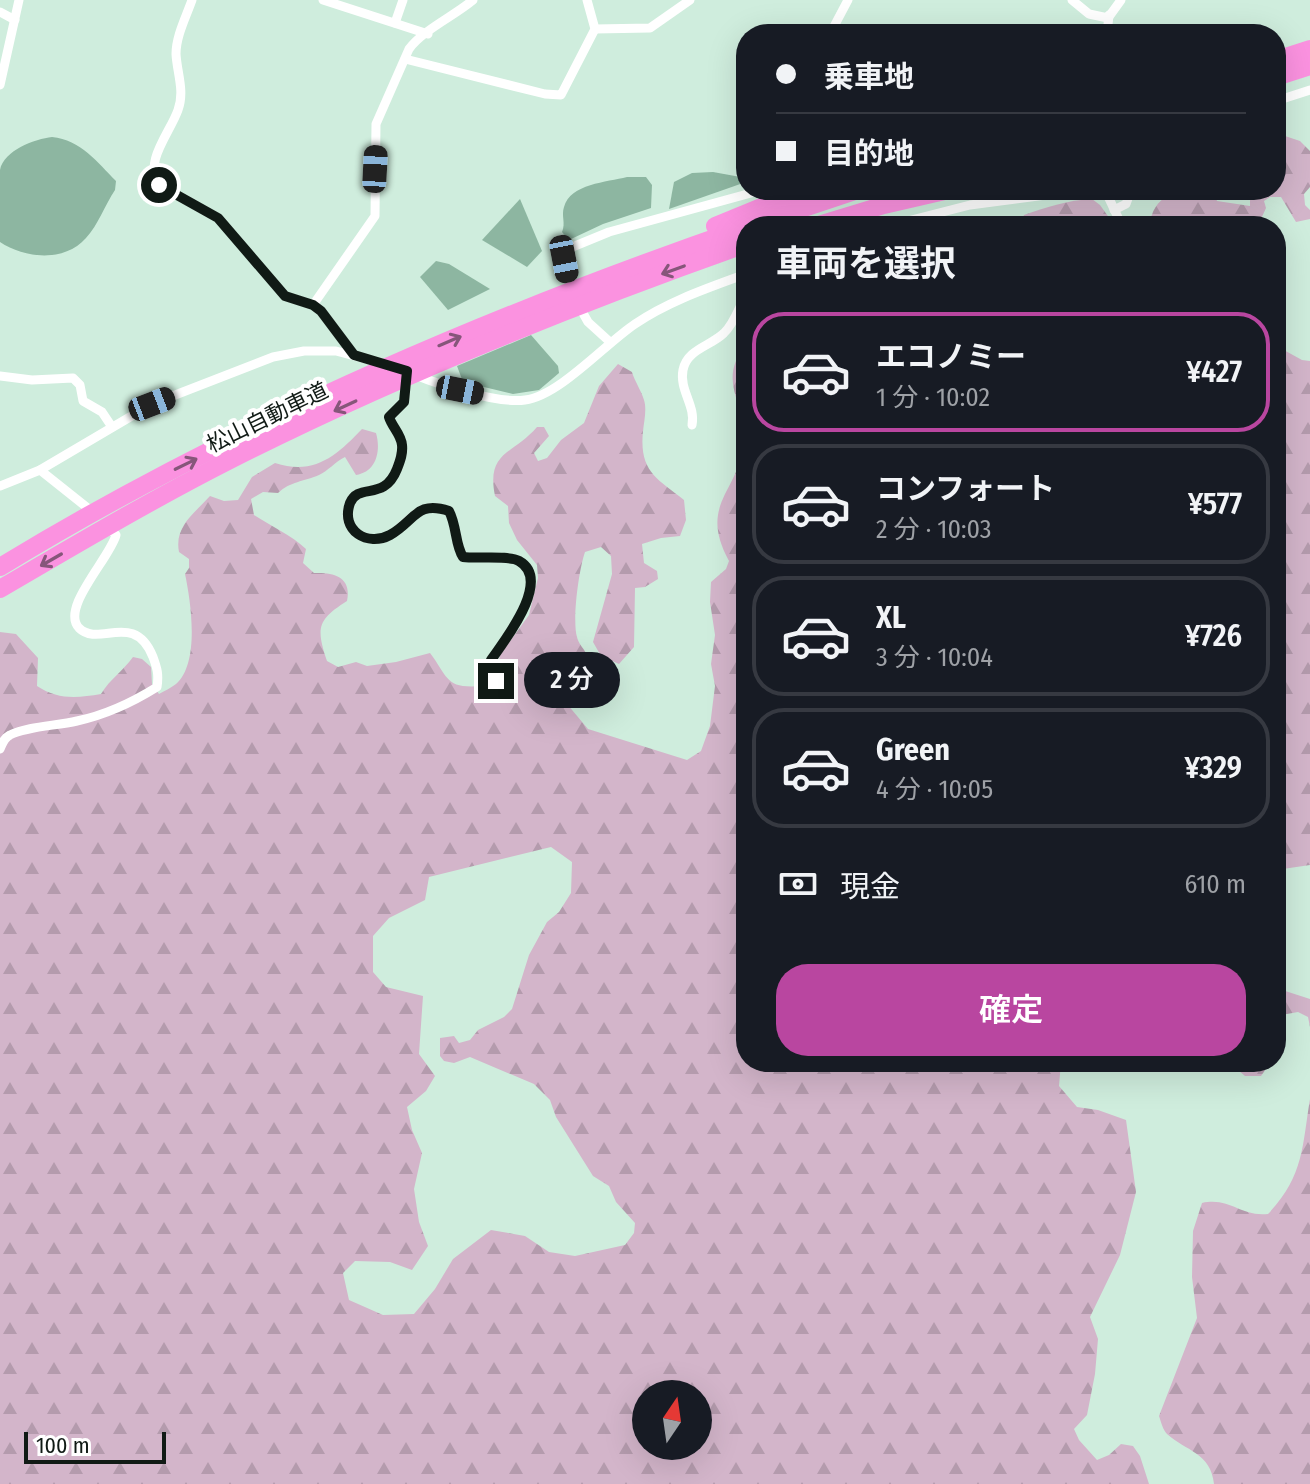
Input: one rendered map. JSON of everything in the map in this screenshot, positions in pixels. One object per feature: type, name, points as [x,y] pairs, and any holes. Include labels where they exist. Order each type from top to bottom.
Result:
[{"type":"highway","points":[[1286,51],[1310,46]]},
{"type":"highway","points":[[1286,56],[1310,46]]},
{"type":"highway","points":[[1286,74],[1310,66]]},
{"type":"highway","points":[[741,216],[779,200]]},
{"type":"highway","name":"松山自動車道","points":[[781,216],[828,200]]},
{"type":"highway","points":[[828,216],[879,200]]},
{"type":"highway","points":[[848,216],[906,200]]},
{"type":"highway","points":[[581,296],[679,242],[736,218]]},
{"type":"highway","name":"松山自動車道","points":[[0,589],[236,457],[403,376],[581,296],[736,232]]},
{"type":"highway","name":"松山自動車道","points":[[0,567],[116,499],[378,372],[581,296],[736,248]]},
{"type":"street","points":[[0,85],[19,0]]},
{"type":"street","points":[[192,0],[177,44],[181,92],[179,109],[154,162],[154,179],[159,185],[218,218],[285,296],[313,305],[328,319],[354,355]]},
{"type":"street","points":[[323,0],[428,34]]},
{"type":"street","points":[[395,23],[403,0]]},
{"type":"street","points":[[313,305],[375,216],[376,124],[405,59],[416,39],[428,34],[473,0]]},
{"type":"street","points":[[405,59],[554,96],[561,95],[595,29],[587,0]]},
{"type":"street","points":[[595,29],[650,28],[690,0]]},
{"type":"street","points":[[835,24],[848,0]]},
{"type":"street","points":[[1072,0],[1089,14],[1108,18]]},
{"type":"street","points":[[1108,24],[1113,0]]},
{"type":"street","points":[[1108,18],[1121,0]]},
{"type":"street","points":[[0,12],[15,20]]},
{"type":"street","points":[[1286,98],[1310,90]]},
{"type":"street","points":[[610,342],[588,322],[574,297],[564,259],[570,248],[609,232],[736,197]]},
{"type":"street","points":[[927,216],[970,205],[1008,200]]},
{"type":"street","points":[[1110,200],[1117,216]]},
{"type":"street","points":[[1114,210],[1127,200]]},
{"type":"street","points":[[0,486],[40,470],[152,404],[273,357],[304,351],[336,351],[354,355],[403,376],[512,401],[527,400],[551,390],[610,342],[664,307],[736,278]]},
{"type":"street","points":[[692,425],[693,413],[683,384],[685,364],[692,355],[726,331],[736,313]]},
{"type":"street","points":[[0,376],[32,380],[73,378],[80,385],[83,401],[102,412],[112,427]]},
{"type":"street","points":[[403,376],[404,402],[389,417],[402,445],[402,454],[393,479],[381,489],[358,493],[351,500],[347,519],[350,529],[356,534],[374,538],[388,537],[419,511],[430,506],[440,508],[449,511],[456,524],[459,551],[463,557],[509,558],[524,565],[530,580],[528,598],[520,618],[491,660],[496,681]]},
{"type":"street","points":[[0,749],[5,738],[15,733],[78,721],[134,701],[157,687],[159,674],[150,651],[132,633],[113,631],[91,634],[81,630],[76,623],[74,612],[77,600],[113,548],[116,535],[92,511],[40,470]]},
{"type":"green space","points":[[1286,136],[1300,141],[1310,151],[1310,187],[1304,194],[1310,219],[1296,222],[1283,200],[1286,200]]},
{"type":"green space","points":[[1093,200],[1108,216],[1024,216],[1024,215],[1066,202]]},
{"type":"green space","points":[[1162,200],[1217,200],[1250,206],[1250,200],[1266,200],[1262,216],[1152,216]]},
{"type":"green space","points":[[1286,351],[1310,361],[1310,865],[1286,869]]},
{"type":"green space","points":[[736,361],[736,398],[733,370]]},
{"type":"green space","points":[[618,364],[632,372],[644,400],[642,445],[647,465],[658,479],[684,500],[686,520],[680,536],[642,544],[644,563],[657,571],[658,579],[645,587],[635,588],[634,647],[619,664],[601,656],[593,642],[612,574],[611,556],[601,547],[585,552],[575,619],[577,637],[588,656],[589,666],[562,698],[588,729],[687,760],[701,751],[710,726],[715,686],[711,664],[715,635],[710,602],[711,582],[726,569],[729,561],[720,541],[717,524],[719,510],[736,472],[736,1072],[1060,1072],[1059,1086],[1077,1107],[1098,1110],[1126,1120],[1136,1192],[1120,1255],[1090,1317],[1098,1339],[1095,1374],[1087,1415],[1074,1429],[1079,1440],[1097,1460],[1109,1455],[1121,1444],[1133,1446],[1140,1456],[1149,1484],[0,1484],[0,632],[16,634],[38,658],[37,686],[52,694],[76,697],[101,694],[133,657],[142,659],[151,667],[152,684],[159,694],[170,688],[184,674],[191,647],[190,600],[185,574],[189,559],[179,552],[178,543],[187,521],[210,496],[224,501],[238,500],[252,477],[275,463],[302,467],[314,465],[334,455],[362,429],[376,433],[376,459],[369,470],[356,475],[345,457],[319,475],[292,484],[278,493],[263,492],[251,499],[254,515],[306,549],[303,563],[314,573],[335,575],[347,586],[347,601],[330,614],[322,626],[321,640],[327,661],[338,667],[356,662],[367,666],[430,653],[449,680],[461,686],[482,686],[497,670],[500,655],[529,615],[538,578],[537,565],[517,540],[509,523],[508,506],[495,496],[494,470],[504,455],[537,427],[544,427],[549,436],[534,453],[538,461],[547,458],[561,440],[584,423],[599,386]],"holes":[[[551,847],[572,862],[571,893],[559,912],[547,922],[529,955],[512,1009],[504,1017],[478,1030],[470,1040],[459,1043],[454,1036],[440,1038],[440,1056],[444,1061],[454,1063],[470,1057],[534,1084],[550,1100],[556,1117],[593,1176],[609,1186],[616,1202],[635,1223],[634,1233],[625,1245],[575,1256],[549,1252],[525,1236],[491,1230],[453,1259],[435,1289],[414,1314],[383,1315],[349,1300],[343,1273],[355,1261],[390,1262],[412,1270],[428,1246],[419,1222],[414,1189],[422,1153],[407,1107],[426,1091],[435,1076],[419,1054],[423,996],[386,987],[373,972],[373,936],[389,918],[425,900],[429,877]]]},
{"type":"green space","points":[[1286,991],[1310,999],[1310,1027],[1308,1017],[1298,1012],[1286,1014]]},
{"type":"green space","points":[[1240,1072],[1264,1072],[1261,1076],[1245,1076]]},
{"type":"green space","points":[[1310,1099],[1310,1484],[1214,1484],[1203,1459],[1167,1434],[1159,1416],[1197,1318],[1192,1277],[1193,1231],[1202,1203],[1221,1203],[1250,1213],[1268,1214],[1295,1174]]},
{"type":"shaded area","points":[[52,137],[72,142],[88,153],[116,181],[115,190],[94,227],[77,246],[55,254],[20,252],[0,242],[0,170],[14,151]]},
{"type":"shaded area","points":[[713,172],[736,176],[736,186],[669,209],[674,182],[692,173]]},
{"type":"shaded area","points":[[627,177],[646,177],[652,185],[651,208],[603,224],[569,240],[562,232],[563,210],[568,199],[590,185]]},
{"type":"shaded area","points":[[520,199],[542,251],[527,267],[482,240]]},
{"type":"shaded area","points":[[436,261],[449,264],[490,289],[448,310],[420,277]]},
{"type":"shaded area","points":[[531,335],[558,366],[559,373],[539,390],[513,394],[463,382],[457,366]]},
{"type":"route","points":[[159,185],[218,218],[285,296],[313,305],[321,311],[354,355],[407,371],[404,402],[389,417],[402,445],[393,479],[381,489],[358,493],[351,500],[347,519],[350,529],[356,534],[388,537],[419,511],[430,506],[440,508],[449,511],[456,524],[459,551],[463,557],[489,560],[509,558],[524,565],[529,571],[528,598],[520,618],[491,660],[496,681]]}]
